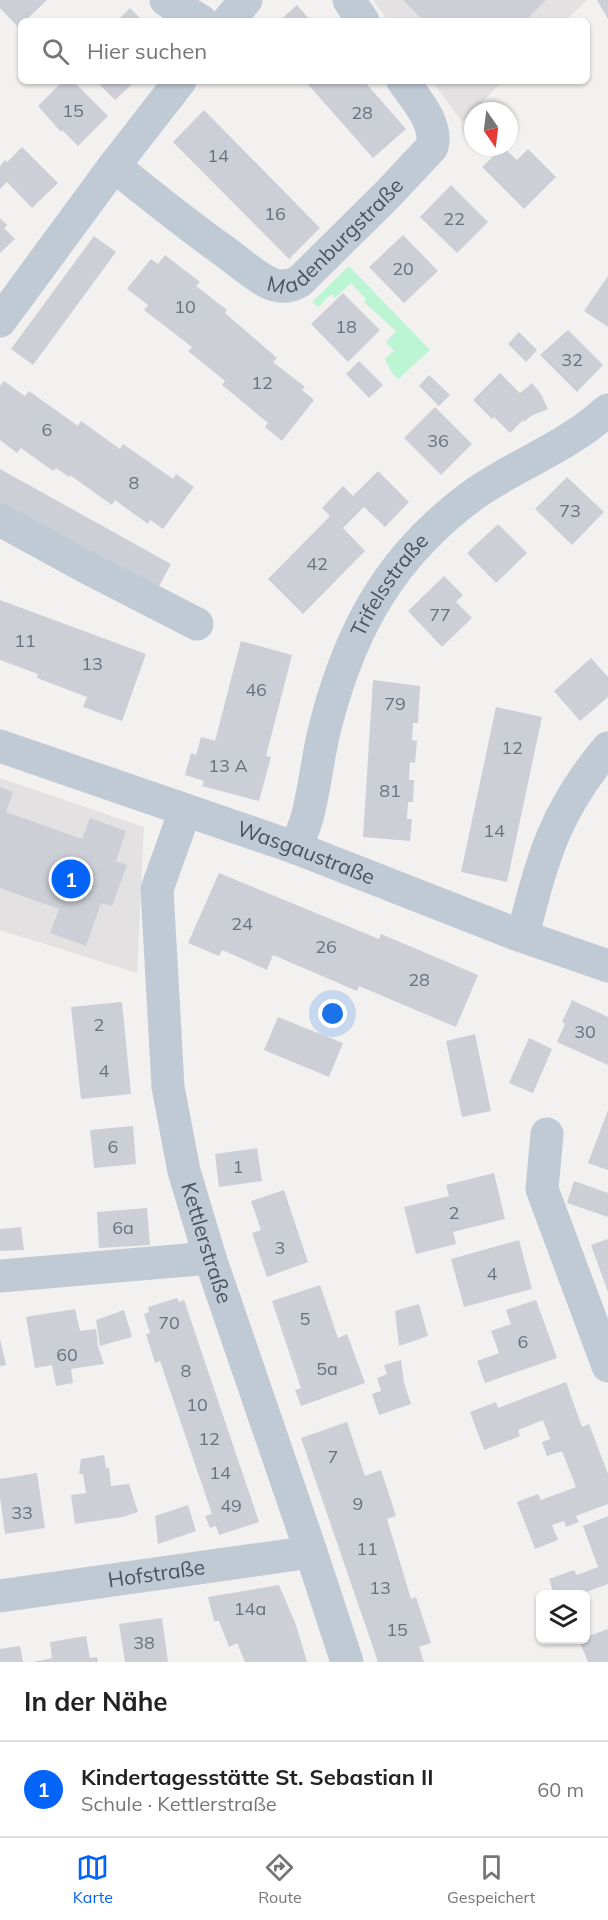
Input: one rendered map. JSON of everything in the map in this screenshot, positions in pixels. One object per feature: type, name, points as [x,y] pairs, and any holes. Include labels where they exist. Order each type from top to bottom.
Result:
[{"type":"street","points":[[166,0],[196,18]]},
{"type":"street","points":[[231,18],[246,0]]},
{"type":"street","points":[[349,0],[361,18]]},
{"type":"street","points":[[0,321],[178,84]]},
{"type":"street","name":"Madenburgstraße","points":[[114,166],[255,274],[269,283],[290,286],[300,281],[315,267],[432,147],[434,138],[428,118],[405,84]]},
{"type":"street","name":"Trifelsstraße","points":[[296,848],[308,816],[326,722],[335,692],[362,622],[378,593],[399,565],[434,527],[473,495],[576,435],[608,410]]},
{"type":"street","points":[[0,520],[197,624]]},
{"type":"street","name":"Wasgaustraße","points":[[0,746],[296,848],[523,936],[608,966]]},
{"type":"street","points":[[523,936],[537,877],[550,838],[566,806],[591,768],[608,748]]},
{"type":"street","name":"Kettlerstraße","points":[[185,811],[157,889],[168,1087],[184,1171],[210,1258],[312,1552],[347,1662]]},
{"type":"street","points":[[547,1134],[542,1189],[608,1366]]},
{"type":"street","points":[[0,1276],[210,1258]]},
{"type":"street","name":"Hofstraße","points":[[0,1596],[312,1552]]},
{"type":"shaded area","points":[[373,0],[587,0],[568,18],[386,18]]},
{"type":"shaded area","points":[[434,84],[500,84],[482,102],[464,102],[462,122]]},
{"type":"shaded area","points":[[0,778],[144,827],[137,973],[0,930]]},
{"type":"green space","points":[[349,266],[430,350],[398,379],[391,372],[385,359],[394,351],[386,342],[396,331],[364,302],[366,299],[351,283],[335,298],[331,294],[318,307],[312,302]]},
{"type":"building","points":[[0,0],[47,0],[28,18],[18,18],[18,27],[0,8]]},
{"type":"building","points":[[403,0],[546,0],[528,18],[421,18]]},
{"type":"building","points":[[597,0],[608,0],[608,19]]},
{"type":"building","points":[[297,5],[308,18],[282,18]]},
{"type":"building","points":[[130,8],[140,18],[120,18]]},
{"type":"building","points":[[60,84],[76,84],[108,116],[78,146],[62,130],[61,132],[38,106]]},
{"type":"building","points":[[99,84],[132,84],[115,100]]},
{"type":"building","points":[[308,84],[367,84],[406,129],[373,158]]},
{"type":"building","points":[[204,110],[320,228],[289,259],[173,142]]},
{"type":"building","points":[[22,147],[58,183],[32,208],[7,182],[0,189],[0,166]]},
{"type":"building","points":[[528,149],[556,177],[524,209],[482,167],[494,156],[513,156],[517,160]]},
{"type":"building","points":[[451,185],[488,222],[457,253],[420,217]]},
{"type":"building","points":[[0,218],[7,225],[4,228],[15,239],[0,253]]},
{"type":"building","points":[[403,235],[438,271],[404,303],[369,267]]},
{"type":"building","points":[[94,236],[116,252],[33,365],[11,349]]},
{"type":"building","points":[[165,255],[200,282],[196,286],[227,310],[225,313],[277,358],[273,362],[305,387],[302,390],[314,400],[282,441],[265,427],[268,423],[222,385],[225,381],[188,351],[192,347],[144,310],[148,305],[127,289],[151,259],[158,264]]},
{"type":"building","points":[[608,276],[608,327],[584,311]]},
{"type":"building","points":[[343,293],[380,330],[348,362],[311,324]]},
{"type":"building","points":[[568,330],[603,365],[577,392],[540,355]]},
{"type":"building","points":[[519,332],[537,350],[526,362],[508,344]]},
{"type":"building","points":[[359,361],[383,385],[369,398],[346,374]]},
{"type":"building","points":[[500,373],[520,393],[532,383],[541,394],[548,409],[531,416],[524,422],[523,420],[510,433],[473,400]]},
{"type":"building","points":[[429,375],[450,395],[439,406],[419,386]]},
{"type":"building","points":[[4,381],[25,396],[29,391],[78,426],[81,421],[120,449],[123,444],[173,479],[176,474],[194,487],[163,529],[150,520],[148,524],[115,500],[112,505],[70,475],[69,477],[56,468],[53,471],[21,448],[17,453],[0,440],[0,386]]},
{"type":"building","points":[[435,407],[472,444],[441,475],[404,438]]},
{"type":"building","points":[[0,469],[171,564],[157,590],[0,503]]},
{"type":"building","points":[[378,471],[409,502],[385,527],[364,507],[343,528],[365,551],[303,614],[268,579],[330,516],[322,508],[343,486],[353,496]]},
{"type":"building","points":[[567,477],[604,512],[572,545],[535,509]]},
{"type":"building","points":[[498,524],[527,553],[496,583],[467,553]]},
{"type":"building","points":[[444,576],[463,595],[456,602],[472,618],[442,647],[408,611]]},
{"type":"building","points":[[0,600],[146,654],[122,721],[83,707],[87,697],[37,678],[38,674],[0,660]]},
{"type":"building","points":[[241,641],[292,655],[266,756],[271,757],[259,801],[202,786],[204,781],[185,775],[191,753],[196,755],[201,737],[215,741]]},
{"type":"building","points":[[591,658],[608,677],[608,697],[580,721],[554,691]]},
{"type":"building","points":[[373,680],[420,686],[418,723],[413,723],[412,740],[417,741],[415,763],[410,762],[409,780],[414,780],[413,802],[408,802],[407,819],[412,819],[410,841],[363,837]]},
{"type":"building","points":[[496,707],[542,717],[507,882],[461,872]]},
{"type":"building","points":[[0,787],[13,792],[6,812],[82,839],[90,818],[126,831],[116,861],[127,865],[112,906],[101,903],[86,946],[50,933],[59,909],[0,888]]},
{"type":"building","points":[[219,873],[379,939],[381,934],[478,975],[456,1027],[359,986],[357,991],[273,955],[267,970],[222,950],[219,956],[188,943]]},
{"type":"building","points":[[572,1000],[608,1017],[608,1065],[557,1042],[565,1024],[562,1022]]},
{"type":"building","points":[[122,1002],[131,1094],[81,1099],[71,1007]]},
{"type":"building","points":[[278,1017],[343,1043],[329,1077],[264,1050]]},
{"type":"building","points":[[475,1034],[491,1111],[462,1117],[446,1041]]},
{"type":"building","points":[[529,1038],[552,1049],[533,1093],[509,1083]]},
{"type":"building","points":[[608,1110],[608,1170],[588,1163]]},
{"type":"building","points":[[133,1126],[136,1164],[94,1168],[90,1130]]},
{"type":"building","points":[[257,1148],[262,1181],[219,1187],[215,1154]]},
{"type":"building","points":[[494,1173],[505,1219],[453,1232],[456,1244],[416,1254],[404,1207],[449,1196],[446,1185]]},
{"type":"building","points":[[574,1181],[608,1193],[608,1217],[567,1203]]},
{"type":"building","points":[[284,1190],[308,1262],[267,1277],[252,1233],[261,1230],[251,1201]]},
{"type":"building","points":[[147,1208],[150,1245],[99,1248],[97,1212]]},
{"type":"building","points":[[21,1227],[24,1250],[0,1251],[0,1229]]},
{"type":"building","points":[[608,1239],[608,1292],[591,1245]]},
{"type":"building","points":[[519,1240],[532,1289],[464,1307],[451,1259]]},
{"type":"building","points":[[320,1285],[338,1338],[347,1334],[365,1383],[301,1406],[295,1390],[301,1388],[272,1301]]},
{"type":"building","points":[[177,1298],[179,1302],[184,1300],[259,1522],[219,1535],[216,1526],[210,1528],[205,1516],[212,1514],[160,1361],[155,1363],[146,1334],[150,1333],[144,1314],[149,1312],[148,1307]]},
{"type":"building","points":[[536,1300],[557,1358],[485,1383],[477,1361],[499,1353],[491,1331],[511,1324],[506,1310]]},
{"type":"building","points":[[419,1304],[428,1336],[399,1346],[395,1311]]},
{"type":"building","points":[[75,1309],[80,1331],[96,1329],[98,1346],[104,1364],[71,1369],[73,1383],[56,1386],[52,1365],[35,1368],[26,1317]]},
{"type":"building","points":[[124,1310],[132,1337],[100,1346],[96,1320]]},
{"type":"building","points":[[0,1339],[6,1365],[0,1366]]},
{"type":"building","points":[[401,1360],[404,1383],[411,1404],[379,1415],[372,1394],[381,1391],[377,1378],[387,1374],[384,1365]]},
{"type":"building","points":[[566,1382],[582,1427],[589,1424],[608,1474],[608,1504],[576,1516],[579,1522],[566,1527],[564,1521],[552,1525],[558,1540],[535,1549],[517,1502],[538,1494],[541,1500],[576,1487],[562,1451],[547,1456],[542,1442],[550,1439],[543,1420],[518,1430],[520,1436],[484,1450],[470,1412],[496,1402],[498,1408]]},
{"type":"building","points":[[347,1422],[365,1476],[381,1470],[396,1516],[387,1519],[411,1599],[416,1597],[431,1643],[419,1647],[424,1662],[378,1662],[301,1438]]},
{"type":"building","points":[[104,1455],[106,1468],[109,1468],[111,1486],[129,1484],[138,1512],[123,1517],[75,1524],[71,1495],[86,1493],[83,1474],[79,1474],[81,1459]]},
{"type":"building","points":[[37,1473],[45,1528],[5,1534],[0,1479]]},
{"type":"building","points":[[188,1505],[196,1531],[158,1544],[155,1516]]},
{"type":"building","points":[[608,1516],[608,1584],[590,1591],[553,1590],[549,1579],[574,1570],[577,1575],[598,1567],[583,1526]]},
{"type":"building","points":[[279,1585],[296,1625],[307,1662],[245,1662],[237,1643],[229,1647],[219,1621],[214,1621],[208,1597]]},
{"type":"building","points":[[162,1618],[168,1662],[125,1662],[119,1624]]},
{"type":"building","points":[[608,1629],[608,1662],[588,1662],[581,1644],[590,1644],[590,1636]]},
{"type":"building","points":[[86,1636],[90,1658],[97,1657],[98,1662],[33,1662],[52,1658],[50,1642]]},
{"type":"building","points":[[20,1646],[23,1662],[0,1662],[0,1649]]},
{"type":"place","name":"Kindertagesstätte St. Sebastian II","points":[[71,879]]}]
